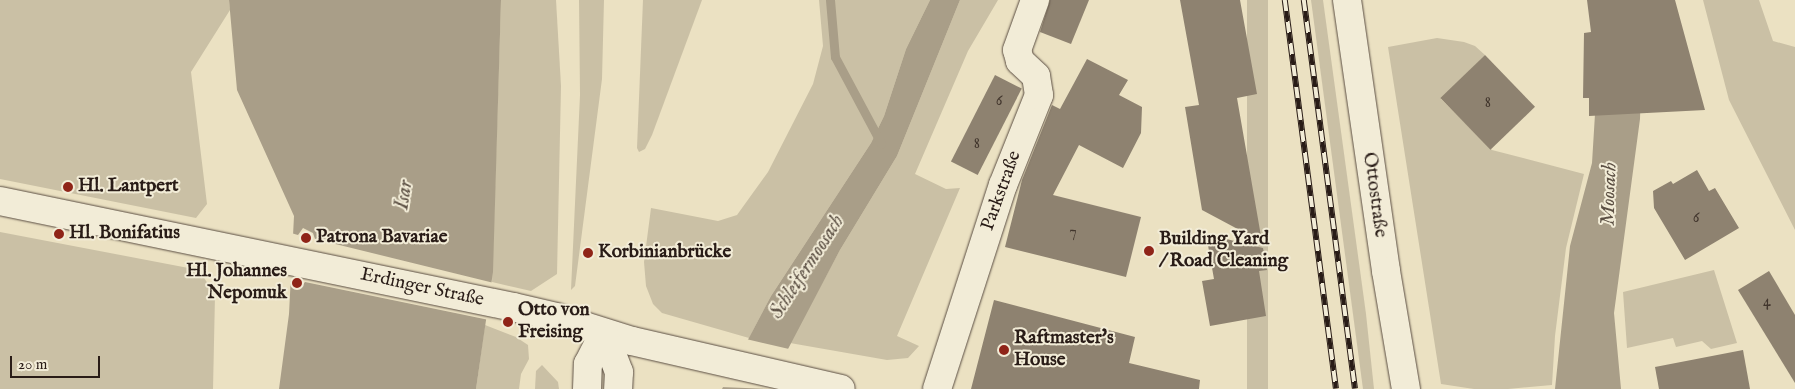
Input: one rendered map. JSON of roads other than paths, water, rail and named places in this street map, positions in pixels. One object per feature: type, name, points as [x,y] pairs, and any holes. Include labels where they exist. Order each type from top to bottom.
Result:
[{"type":"street","name":"Parkstraße","points":[[937,389],[1003,185],[1039,95],[1036,76],[1020,61],[1017,50],[1035,0]]},
{"type":"street","name":"Ottostraße","points":[[1347,0],[1386,270],[1406,389]]},
{"type":"street","name":"Erdinger Straße","points":[[0,201],[513,307],[556,317],[604,333],[841,389]]},
{"type":"street","points":[[587,389],[588,364],[604,333]]},
{"type":"street","points":[[604,333],[619,372],[618,389]]},
{"type":"water","name":"Isar","points":[[229,0],[501,0],[493,272],[476,389],[279,389],[289,314],[294,216],[237,90]]},
{"type":"water","points":[[930,0],[960,0],[897,156],[840,250],[767,389],[722,389],[771,296],[871,143],[884,116],[906,49]]},
{"type":"water","name":"Moosach","points":[[1643,21],[1640,119],[1614,313],[1621,389],[1555,389],[1570,246],[1592,163],[1595,114]]},
{"type":"waterway","name":"Schleifermoosach","points":[[830,0],[835,57],[881,143]]},
{"type":"railway","points":[[1285,0],[1336,389]]},
{"type":"railway","points":[[1304,0],[1355,389]]},
{"type":"place","name":"Hl. Lantpert","points":[[68,187]]},
{"type":"place","name":"Hl. Bonifatius","points":[[59,234]]},
{"type":"place","name":"Patrona Bavariae","points":[[306,238]]},
{"type":"place","name":"Building Yard / Road Cleaning","points":[[1149,251]]},
{"type":"place","name":"Korbinianbrücke","points":[[588,253]]},
{"type":"place","name":"Hl. Johannes Nepomuk","points":[[297,283]]},
{"type":"place","name":"Otto von Freising","points":[[508,322]]},
{"type":"place","name":"Raftmaster's House","points":[[1004,350]]}]
